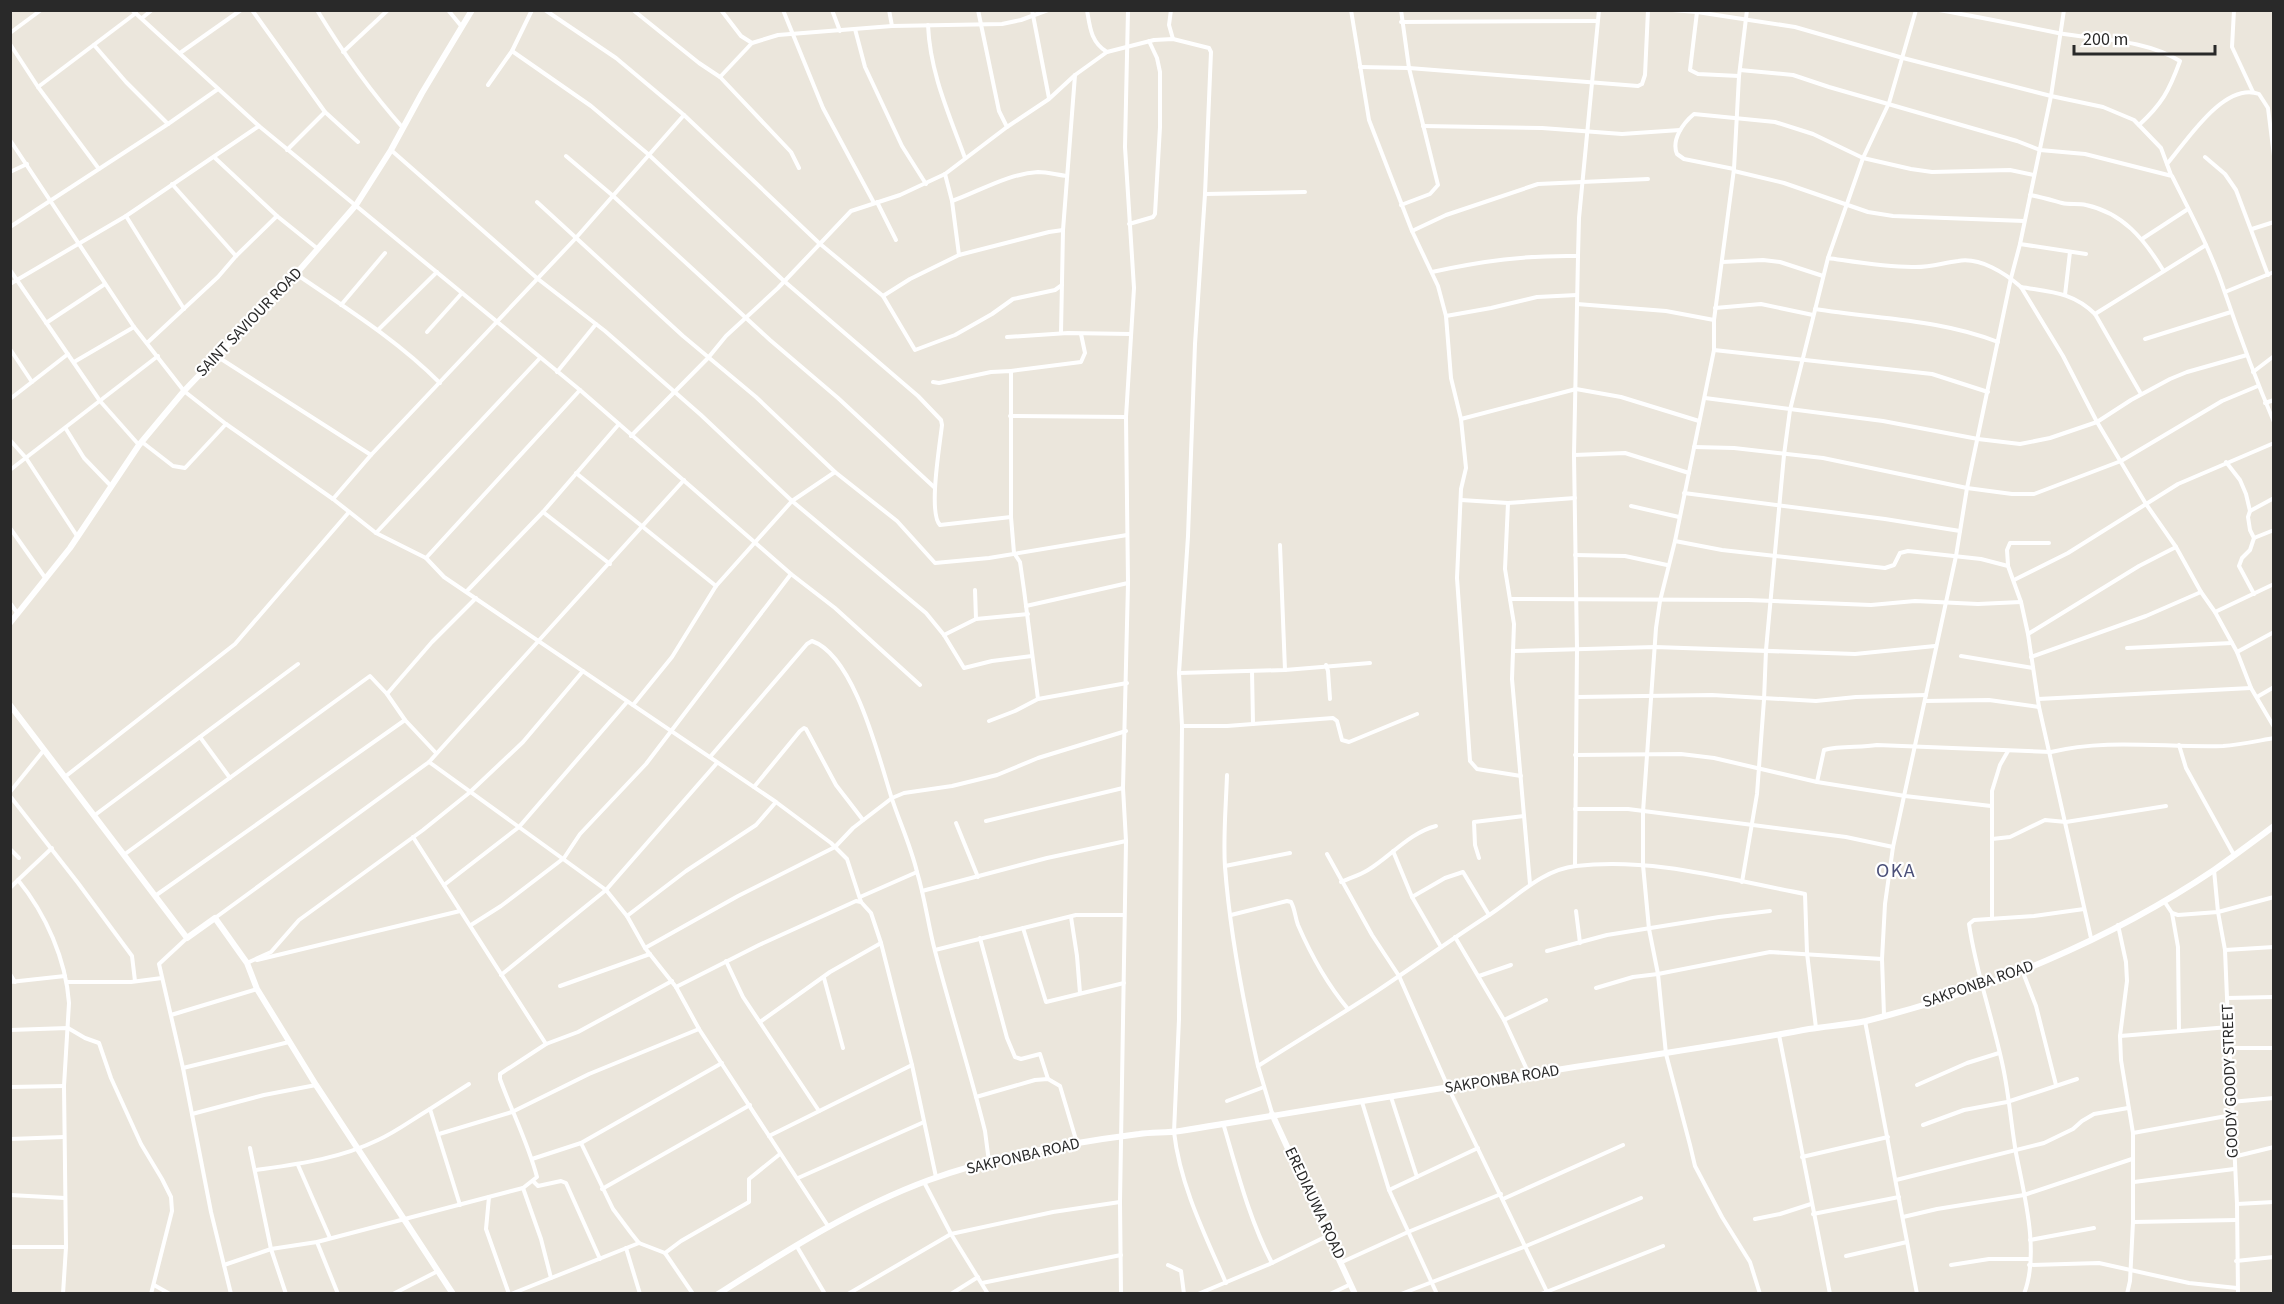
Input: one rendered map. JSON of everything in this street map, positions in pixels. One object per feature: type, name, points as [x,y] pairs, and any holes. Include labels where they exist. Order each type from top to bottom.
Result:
[{"type":"street","points":[[10,33],[41,10]]},
{"type":"street","points":[[142,18],[152,10]]},
{"type":"street","points":[[180,53],[241,10]]},
{"type":"street","points":[[252,10],[325,112],[358,142]]},
{"type":"street","points":[[317,10],[375,97],[403,128]]},
{"type":"street","points":[[343,52],[388,10]]},
{"type":"street","points":[[448,10],[462,27]]},
{"type":"street","name":"SAINT SAVIOUR ROAD","points":[[10,623],[46,579],[140,444],[184,391],[296,274],[356,205],[391,150],[472,10]]},
{"type":"street","points":[[489,85],[512,51],[532,10]]},
{"type":"street","points":[[545,10],[616,58],[684,115],[819,243],[883,296],[915,350],[955,335],[993,314],[1013,299],[1055,290],[1062,285]]},
{"type":"street","points":[[633,10],[699,63],[720,76],[791,152],[799,168]]},
{"type":"street","points":[[783,10],[823,108],[896,240]]},
{"type":"street","points":[[832,10],[840,31]]},
{"type":"street","points":[[889,10],[892,26]]},
{"type":"street","points":[[978,10],[999,111],[1007,127]]},
{"type":"street","points":[[720,76],[752,43],[778,35],[892,26],[1012,23],[1033,13],[1048,10]]},
{"type":"street","points":[[1087,10],[1091,34],[1097,45],[1099,57]]},
{"type":"street","points":[[1121,1293],[1120,1202],[1126,841],[1123,788],[1128,584],[1126,417],[1134,288],[1125,147],[1128,10]]},
{"type":"street","points":[[1171,10],[1169,26],[1173,39]]},
{"type":"street","points":[[1351,10],[1369,120],[1401,206],[1432,272],[1446,316],[1450,378],[1461,419],[1466,468],[1461,500],[1457,578],[1470,762],[1477,770],[1521,776]]},
{"type":"street","points":[[1401,10],[1409,68],[1438,185],[1430,194],[1401,206]]},
{"type":"street","points":[[1575,866],[1577,649],[1575,455],[1579,218],[1599,10]]},
{"type":"street","points":[[1360,67],[1409,68],[1642,84],[1645,75],[1648,10]]},
{"type":"street","points":[[1672,10],[1795,27],[1903,58],[2103,107],[2134,120],[2161,148],[2172,176],[2206,245],[2274,423]]},
{"type":"street","points":[[1747,10],[1739,76],[1734,170],[1715,308],[1714,350],[1675,541],[1660,600],[1650,695],[1642,812],[1643,866],[1649,929],[1658,974],[1666,1054],[1695,1166],[1722,1217],[1750,1262],[1760,1293]]},
{"type":"street","points":[[1742,882],[1759,768],[1770,601],[1790,410],[1828,258],[1863,158],[1889,103],[1916,10]]},
{"type":"street","points":[[1939,10],[2164,51],[2180,61],[2158,108],[2139,125]]},
{"type":"street","points":[[1884,1014],[1882,959],[1885,904],[1893,847],[1956,556],[1967,488],[2011,278],[2040,150],[2064,10]]},
{"type":"street","points":[[2234,10],[2232,47],[2253,92]]},
{"type":"street","points":[[721,11],[741,36],[752,43]]},
{"type":"street","points":[[39,87],[134,12],[287,150],[580,390],[791,574],[835,608],[920,685]]},
{"type":"street","points":[[1697,12],[1690,70],[1698,74],[1739,76]]},
{"type":"street","points":[[1033,13],[1049,99]]},
{"type":"street","points":[[1401,22],[1597,21]]},
{"type":"street","points":[[928,25],[929,51],[935,76],[965,158]]},
{"type":"street","points":[[855,29],[865,67],[902,146],[926,184]]},
{"type":"street","points":[[631,436],[708,358],[744,317],[784,281],[851,211],[900,195],[945,174],[1007,127],[1049,99],[1075,75],[1107,52],[1149,41],[1173,39],[1205,45],[1209,48],[1211,52],[1205,194],[1195,344],[1188,536],[1179,673],[1182,726],[1179,1019],[1174,1132],[1179,1159],[1190,1195],[1226,1283]]},
{"type":"street","points":[[1129,224],[1153,217],[1155,213],[1160,127],[1160,72],[1158,58],[1149,41]]},
{"type":"street","points":[[10,44],[99,170]]},
{"type":"street","points":[[94,45],[126,82],[168,124]]},
{"type":"street","points":[[1097,45],[1107,52]]},
{"type":"street","points":[[512,51],[591,106],[648,154],[784,281],[918,396],[941,420],[935,488],[935,518],[940,525],[1011,517]]},
{"type":"street","points":[[1740,70],[1793,75],[2017,141],[2040,150],[2085,154],[2172,176]]},
{"type":"street","points":[[1061,333],[1063,230],[1076,88],[1075,75]]},
{"type":"street","points":[[1064,86],[1076,88]]},
{"type":"street","points":[[10,227],[218,89]]},
{"type":"street","points":[[2167,164],[2205,117],[2220,104],[2233,96],[2253,92],[2259,94],[2265,101],[2272,117],[2274,156]]},
{"type":"street","points":[[287,150],[325,112]]},
{"type":"street","points":[[2024,220],[1893,216],[1848,206],[1784,183],[1680,157],[1675,151],[1680,129],[1694,114],[1775,122],[1813,134],[1863,158],[1932,172],[1990,169],[2034,175]]},
{"type":"street","points":[[333,499],[370,455],[575,239],[684,115]]},
{"type":"street","points":[[10,284],[78,242],[126,216],[259,126]]},
{"type":"street","points":[[1423,126],[1542,128],[1622,134],[1680,129]]},
{"type":"street","points":[[10,140],[134,327],[184,391],[376,533],[426,558],[444,577],[776,802],[835,847],[847,859],[860,899],[871,913],[881,943],[912,1065],[936,1178]]},
{"type":"street","points":[[391,150],[538,279],[596,324],[701,415],[792,501],[926,613],[944,634],[964,668],[992,661],[1032,656]]},
{"type":"street","points":[[566,156],[612,195],[744,317],[838,398],[935,488]]},
{"type":"street","points":[[213,157],[277,216],[318,249]]},
{"type":"street","points":[[2205,157],[2225,174],[2232,184],[2252,229],[2268,275]]},
{"type":"street","points":[[10,172],[27,164]]},
{"type":"street","points":[[952,201],[975,193],[994,182],[1014,176],[1039,172],[1067,176]]},
{"type":"street","points":[[945,174],[952,201],[959,255]]},
{"type":"street","points":[[1412,231],[1446,215],[1538,184],[1648,179]]},
{"type":"street","points":[[172,184],[236,256]]},
{"type":"street","points":[[1205,194],[1305,192]]},
{"type":"street","points":[[2030,195],[2065,204],[2084,204],[2121,219],[2142,239],[2163,270]]},
{"type":"street","points":[[537,202],[708,358],[756,397],[835,472],[897,520],[935,563],[979,559],[1127,535]]},
{"type":"street","points":[[2142,239],[2188,209]]},
{"type":"street","points":[[126,216],[183,309]]},
{"type":"street","points":[[147,344],[218,277],[277,216]]},
{"type":"street","points":[[2252,229],[2274,222]]},
{"type":"street","points":[[883,296],[910,279],[959,255],[1063,230]]},
{"type":"street","points":[[2020,244],[2086,254]]},
{"type":"street","points":[[2096,314],[2206,245]]},
{"type":"street","points":[[2066,295],[2070,252]]},
{"type":"street","points":[[342,305],[385,253]]},
{"type":"street","points":[[1432,272],[1476,262],[1534,255],[1578,256]]},
{"type":"street","points":[[1828,258],[1897,267],[1929,268],[1969,260],[2011,278],[2021,287],[2063,356],[2097,422],[2215,612],[2274,727]]},
{"type":"street","points":[[1722,262],[1763,260],[1780,262],[1823,276]]},
{"type":"street","points":[[10,270],[100,401],[140,444],[173,466],[185,468],[226,424]]},
{"type":"street","points":[[378,330],[437,272]]},
{"type":"street","points":[[2225,292],[2274,272]]},
{"type":"street","points":[[296,274],[378,330],[420,363],[440,383]]},
{"type":"street","points":[[46,323],[105,284]]},
{"type":"street","points":[[2021,287],[2066,295],[2084,302],[2096,314],[2141,394]]},
{"type":"street","points":[[1055,290],[1061,293]]},
{"type":"street","points":[[427,332],[462,293]]},
{"type":"street","points":[[1446,316],[1537,297],[1577,295]]},
{"type":"street","points":[[1577,304],[1666,311],[1714,320]]},
{"type":"street","points":[[1715,308],[1761,304],[1813,315]]},
{"type":"street","points":[[1815,309],[1928,323],[1973,333],[1998,342]]},
{"type":"street","points":[[2145,339],[2231,312]]},
{"type":"street","points":[[557,372],[596,324]]},
{"type":"street","points":[[74,362],[134,327]]},
{"type":"street","points":[[1007,337],[1061,333],[1131,334]]},
{"type":"street","points":[[933,381],[939,383],[991,372],[1081,362],[1085,353],[1081,334]]},
{"type":"street","points":[[10,349],[32,382]]},
{"type":"street","points":[[1714,350],[1932,374],[1988,392]]},
{"type":"street","points":[[10,399],[68,354]]},
{"type":"street","points":[[1705,398],[1882,420],[1978,439],[2020,444],[2050,438],[2097,422],[2141,394],[2187,372],[2247,355]]},
{"type":"street","points":[[10,470],[158,356]]},
{"type":"street","points":[[2253,372],[2274,356]]},
{"type":"street","points":[[218,357],[370,455]]},
{"type":"street","points":[[376,533],[540,358]]},
{"type":"street","points":[[1011,371],[1011,517],[1014,553],[1020,562],[1028,614],[1038,699]]},
{"type":"street","points":[[1694,447],[1734,448],[1823,458],[1967,488],[2012,494],[2034,494],[2121,461],[2222,401],[2258,386]]},
{"type":"street","points":[[1461,419],[1576,389],[1621,398],[1699,421]]},
{"type":"street","points":[[426,558],[580,390]]},
{"type":"street","points":[[2265,403],[2274,400]]},
{"type":"street","points":[[1010,416],[1126,417]]},
{"type":"street","points":[[467,591],[543,512],[619,424]]},
{"type":"street","points":[[66,429],[84,458],[110,485]]},
{"type":"street","points":[[10,440],[26,458],[77,536]]},
{"type":"street","points":[[2014,580],[2068,553],[2178,484],[2274,443]]},
{"type":"street","points":[[1575,455],[1625,453],[1689,473]]},
{"type":"street","points":[[2226,462],[2240,480],[2250,511],[2248,518],[2254,538],[2250,550],[2242,558],[2239,566],[2254,594]]},
{"type":"street","points":[[633,705],[672,657],[716,586],[792,501],[835,472]]},
{"type":"street","points":[[576,473],[716,586]]},
{"type":"street","points":[[231,1293],[211,1212],[183,1068],[159,964],[187,938],[429,762],[684,480]]},
{"type":"street","points":[[1684,494],[1780,505],[1960,531]]},
{"type":"street","points":[[1461,500],[1508,503],[1575,498]]},
{"type":"street","points":[[2250,511],[2274,498]]},
{"type":"street","points":[[1508,503],[1505,569],[1513,612],[1512,679],[1530,885]]},
{"type":"street","points":[[1631,506],[1679,517]]},
{"type":"street","points":[[543,512],[610,564]]},
{"type":"street","points":[[66,776],[235,644],[349,513]]},
{"type":"street","points":[[10,528],[46,579]]},
{"type":"street","points":[[2254,538],[2274,530]]},
{"type":"street","points":[[1675,541],[1722,550],[1885,568],[1894,565],[1897,556],[1904,552],[1956,556],[2002,563],[2008,566]]},
{"type":"street","points":[[2049,543],[2010,543],[2007,550],[2008,566],[2014,580],[2028,634],[2039,707],[2051,752],[2091,938]]},
{"type":"street","points":[[1280,545],[1286,670]]},
{"type":"street","points":[[2028,634],[2139,566],[2176,547]]},
{"type":"street","points":[[1575,555],[1625,556],[1668,566]]},
{"type":"street","points":[[471,925],[501,906],[564,858],[580,834],[646,764],[791,574]]},
{"type":"street","points":[[1026,606],[1128,584]]},
{"type":"street","points":[[2215,612],[2274,584]]},
{"type":"street","points":[[975,590],[976,619]]},
{"type":"street","points":[[2031,657],[2146,616],[2201,592]]},
{"type":"street","points":[[387,694],[432,642],[476,598]]},
{"type":"street","points":[[1510,599],[1871,604],[1915,601],[2020,602]]},
{"type":"street","points":[[10,603],[18,614]]},
{"type":"street","points":[[944,634],[976,619],[1028,614]]},
{"type":"street","points":[[2237,652],[2274,632]]},
{"type":"street","points":[[710,758],[807,644],[812,641],[818,643],[838,663],[850,682],[881,756],[892,798],[917,872],[935,950],[985,1131],[989,1162]]},
{"type":"street","points":[[2127,648],[2232,643]]},
{"type":"street","points":[[1514,651],[1655,647],[1855,654],[1935,646]]},
{"type":"street","points":[[1961,656],[2033,668]]},
{"type":"street","points":[[1179,673],[1286,670],[1371,663]]},
{"type":"street","points":[[95,815],[298,664]]},
{"type":"street","points":[[1326,665],[1330,699]]},
{"type":"street","points":[[247,963],[271,952],[298,920],[469,794],[523,742],[583,671]]},
{"type":"street","points":[[1252,671],[1253,724]]},
{"type":"street","points":[[125,854],[370,676],[387,694],[405,720],[436,753]]},
{"type":"street","points":[[989,721],[1038,699],[1127,683]]},
{"type":"street","points":[[2257,697],[2274,687]]},
{"type":"street","points":[[2038,699],[2252,688]]},
{"type":"street","points":[[1577,697],[1712,695],[1764,700],[1816,701],[1856,697],[1926,695]]},
{"type":"street","points":[[1925,701],[1989,700],[2039,707]]},
{"type":"street","points":[[444,885],[519,827],[627,702]]},
{"type":"street","points":[[12,709],[45,748],[187,938]]},
{"type":"street","points":[[1182,726],[1253,724],[1333,717],[1337,721],[1342,740],[1349,742],[1417,714]]},
{"type":"street","points":[[155,896],[405,720]]},
{"type":"street","points":[[754,787],[804,728],[836,785],[863,820]]},
{"type":"street","points":[[645,948],[738,896],[835,847],[863,820],[892,798],[904,793],[952,786],[997,775],[1038,758],[1126,731]]},
{"type":"street","points":[[200,736],[230,778]]},
{"type":"street","points":[[1817,782],[1824,750],[1877,745],[2051,752],[2067,748],[2125,744],[2225,746],[2274,738]]},
{"type":"street","points":[[2179,745],[2186,768],[2235,855]]},
{"type":"street","points":[[10,792],[45,748]]},
{"type":"street","points":[[1992,918],[1991,806],[1994,784],[2008,751]]},
{"type":"street","points":[[1575,755],[1681,754],[1759,768],[1817,782],[1905,796],[1991,806]]},
{"type":"street","points":[[429,762],[469,794],[564,858],[606,890],[627,916],[645,948],[676,987],[699,1029],[828,1226]]},
{"type":"street","points":[[501,975],[606,890],[717,763]]},
{"type":"street","points":[[1227,775],[1225,866],[1231,915],[1247,1017],[1272,1114]]},
{"type":"street","points":[[986,821],[1123,788]]},
{"type":"street","points":[[10,796],[52,848],[132,956],[135,981]]},
{"type":"street","points":[[627,916],[686,871],[756,825],[776,802]]},
{"type":"street","points":[[1992,838],[2010,837],[2045,820],[2066,822],[2166,806]]},
{"type":"street","points":[[1575,809],[1604,808],[1642,812],[1845,837],[1893,847]]},
{"type":"street","points":[[1479,858],[1475,845],[1474,822],[1524,816]]},
{"type":"street","points":[[956,823],[978,877]]},
{"type":"street","points":[[1341,882],[1368,870],[1425,829],[1436,826]]},
{"type":"street","name":"SAKPONBA ROAD","points":[[718,1293],[828,1226],[923,1182],[989,1162],[1077,1143],[1174,1132],[1272,1114],[1865,1021],[1981,985],[2021,970],[2091,938],[2164,901],[2214,870],[2274,826]]},
{"type":"street","points":[[413,837],[546,1044]]},
{"type":"street","points":[[922,891],[1047,858],[1126,841]]},
{"type":"street","points":[[10,888],[52,848]]},
{"type":"street","points":[[10,849],[19,858]]},
{"type":"street","points":[[1393,851],[1412,897],[1441,947]]},
{"type":"street","points":[[1225,866],[1290,853]]},
{"type":"street","points":[[1327,854],[1372,935],[1399,976],[1448,1087],[1547,1293]]},
{"type":"street","points":[[1258,1066],[1399,976],[1530,885],[1553,872],[1575,866],[1643,866],[1688,871],[1805,894],[1808,953],[1816,1028]]},
{"type":"street","name":"GOODY GOODY STREET","points":[[2214,870],[2225,950],[2237,1204],[2237,1291]]},
{"type":"street","points":[[676,987],[726,961],[917,872]]},
{"type":"street","points":[[1412,897],[1445,878],[1463,872],[1489,915]]},
{"type":"street","points":[[18,880],[29,893],[56,945],[68,982],[64,1086],[66,1247],[63,1293]]},
{"type":"street","points":[[2172,913],[2178,915],[2218,912],[2274,897]]},
{"type":"street","points":[[1231,915],[1287,901],[1291,902],[1296,922],[1312,955],[1348,1009]]},
{"type":"street","points":[[2164,901],[2172,913],[2178,947],[2179,1031]]},
{"type":"street","points":[[2024,1293],[2030,1259],[2030,1240],[2024,1195],[1999,1053],[1981,985],[1969,924],[1974,920],[2034,916],[2084,909]]},
{"type":"street","points":[[1576,910],[1580,943]]},
{"type":"street","points":[[247,963],[460,911]]},
{"type":"street","points":[[1547,951],[1606,935],[1770,911]]},
{"type":"street","points":[[935,950],[1071,916],[1124,915]]},
{"type":"street","points":[[1071,916],[1080,993]]},
{"type":"street","points":[[215,918],[247,963],[257,989],[316,1085],[453,1293]]},
{"type":"street","points":[[2118,925],[2126,962],[2127,981],[2120,1036],[2121,1060],[2133,1133],[2133,1222],[2130,1281],[2127,1293]]},
{"type":"street","points":[[1023,927],[1046,1002],[1124,983]]},
{"type":"street","points":[[1455,937],[1504,1020],[1529,1074]]},
{"type":"street","points":[[980,938],[1015,1057],[1021,1059],[1040,1054],[1048,1079]]},
{"type":"street","points":[[760,1022],[830,972],[881,943]]},
{"type":"street","points":[[2225,950],[2274,947]]},
{"type":"street","points":[[1596,988],[1633,977],[1770,952],[1882,959]]},
{"type":"street","points":[[560,986],[650,954]]},
{"type":"street","points":[[726,961],[742,996],[819,1111]]},
{"type":"street","points":[[1479,976],[1510,965]]},
{"type":"street","points":[[2021,970],[2036,1006],[2056,1085]]},
{"type":"street","points":[[10,974],[13,982],[65,976]]},
{"type":"street","points":[[68,982],[135,981],[162,978]]},
{"type":"street","points":[[824,978],[843,1048]]},
{"type":"street","points":[[224,1265],[271,1248],[317,1242],[523,1188],[537,1177],[500,1074],[546,1044],[578,1032],[672,981]]},
{"type":"street","points":[[817,983],[825,986]]},
{"type":"street","points":[[171,1015],[257,989]]},
{"type":"street","points":[[2227,998],[2274,997]]},
{"type":"street","points":[[1504,1020],[1546,999]]},
{"type":"street","points":[[1865,1021],[1917,1293]]},
{"type":"street","points":[[2120,1036],[2229,1027]]},
{"type":"street","points":[[10,1030],[68,1028],[99,1043],[111,1078],[141,1144],[171,1197],[172,1211],[151,1293]]},
{"type":"street","points":[[439,1134],[512,1112],[589,1074],[699,1029]]},
{"type":"street","points":[[1779,1035],[1830,1293]]},
{"type":"street","points":[[183,1068],[290,1042]]},
{"type":"street","points":[[2229,1048],[2274,1048]]},
{"type":"street","points":[[1917,1085],[1967,1063],[1999,1053]]},
{"type":"street","points":[[532,1160],[581,1143],[722,1063]]},
{"type":"street","points":[[769,1136],[912,1065]]},
{"type":"street","points":[[976,1097],[1035,1080],[1048,1079],[1060,1086],[1077,1143]]},
{"type":"street","points":[[1923,1125],[1964,1110],[2007,1102],[2077,1079]]},
{"type":"street","points":[[256,1170],[298,1165],[357,1149],[379,1140],[469,1084]]},
{"type":"street","points":[[192,1114],[264,1095],[316,1085]]},
{"type":"street","points":[[10,1087],[64,1086]]},
{"type":"street","points":[[1227,1101],[1264,1088]]},
{"type":"street","points":[[1391,1097],[1417,1177]]},
{"type":"street","points":[[2231,1102],[2274,1098]]},
{"type":"street","points":[[1362,1101],[1389,1190],[1437,1293]]},
{"type":"street","points":[[603,1189],[750,1105]]},
{"type":"street","points":[[1896,1180],[2044,1143],[2073,1129],[2094,1114],[2128,1108]]},
{"type":"street","points":[[430,1109],[460,1205]]},
{"type":"street","name":"EREDIAUWA ROAD","points":[[1272,1114],[1355,1293]]},
{"type":"street","points":[[2133,1133],[2232,1115]]},
{"type":"street","points":[[798,1178],[924,1122]]},
{"type":"street","points":[[1223,1123],[1241,1186],[1264,1248],[1272,1263]]},
{"type":"street","points":[[10,1139],[64,1137]]},
{"type":"street","points":[[1802,1157],[1887,1137]]},
{"type":"street","points":[[581,1143],[613,1209],[639,1243],[665,1253],[693,1293]]},
{"type":"street","points":[[1503,1200],[1623,1145]]},
{"type":"street","points":[[2234,1157],[2274,1147]]},
{"type":"street","points":[[250,1148],[271,1248],[286,1293]]},
{"type":"street","points":[[1389,1190],[1478,1148]]},
{"type":"street","points":[[665,1253],[681,1241],[749,1202],[749,1179],[780,1154]]},
{"type":"street","points":[[1903,1216],[2024,1195],[2132,1159]]},
{"type":"street","points":[[298,1165],[330,1238]]},
{"type":"street","points":[[2134,1182],[2234,1169]]},
{"type":"street","points":[[533,1181],[538,1186],[561,1181],[566,1183],[600,1258]]},
{"type":"street","points":[[923,1182],[951,1234],[988,1293]]},
{"type":"street","points":[[523,1188],[541,1239],[551,1279]]},
{"type":"street","points":[[1342,1262],[1501,1194]]},
{"type":"street","points":[[10,1195],[65,1198]]},
{"type":"street","points":[[489,1197],[486,1229],[510,1293],[639,1243]]},
{"type":"street","points":[[1813,1214],[1899,1197]]},
{"type":"street","points":[[1401,1293],[1526,1246],[1641,1198]]},
{"type":"street","points":[[848,1293],[951,1234],[1053,1212],[1120,1202]]},
{"type":"street","points":[[2237,1204],[2274,1202]]},
{"type":"street","points":[[1755,1219],[1811,1204]]},
{"type":"street","points":[[2133,1222],[2237,1220]]},
{"type":"street","points":[[2030,1240],[2094,1228]]},
{"type":"street","points":[[1198,1293],[1272,1263],[1330,1235]]},
{"type":"street","points":[[317,1242],[338,1293]]},
{"type":"street","points":[[1846,1256],[1907,1242]]},
{"type":"street","points":[[796,1244],[825,1293]]},
{"type":"street","points":[[1542,1293],[1547,1293],[1663,1246]]},
{"type":"street","points":[[10,1247],[66,1247]]},
{"type":"street","points":[[626,1248],[640,1293]]},
{"type":"street","points":[[982,1283],[1121,1255]]},
{"type":"street","points":[[2236,1261],[2274,1257]]},
{"type":"street","points":[[1951,1265],[1989,1259],[2030,1259]]},
{"type":"street","points":[[2029,1265],[2090,1263],[2237,1291]]},
{"type":"street","points":[[1168,1265],[1181,1271],[1184,1293]]},
{"type":"street","points":[[393,1293],[438,1271]]},
{"type":"street","points":[[951,1293],[978,1277]]},
{"type":"street","points":[[1330,1293],[1352,1284]]},
{"type":"street","points":[[154,1285],[170,1293]]},
{"type":"district","name":"OKA","points":[[1896,871]]}]
